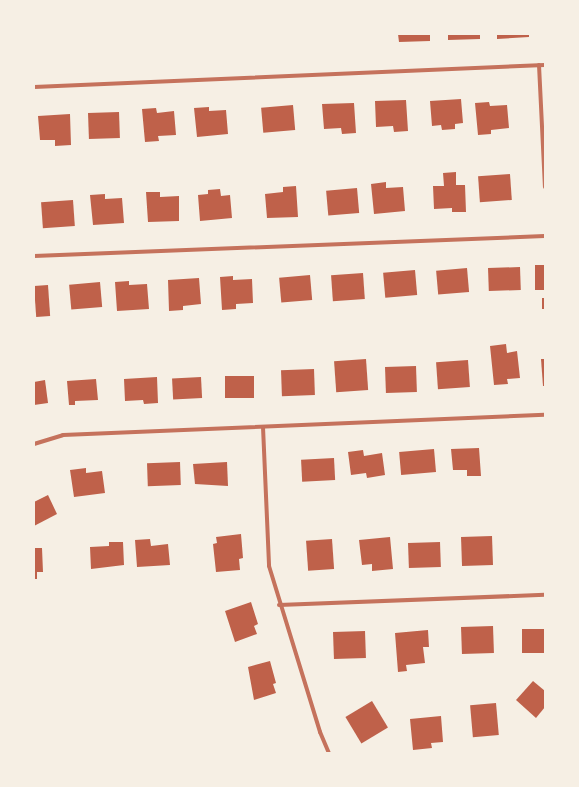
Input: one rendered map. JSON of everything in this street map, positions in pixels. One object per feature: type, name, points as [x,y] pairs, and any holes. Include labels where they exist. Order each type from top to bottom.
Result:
[{"type":"street","points":[[539,65],[545,186]]},
{"type":"street","points":[[34,87],[545,65]]},
{"type":"street","points":[[34,256],[545,236]]},
{"type":"street","points":[[34,444],[63,435],[545,415]]},
{"type":"street","points":[[263,427],[269,566],[279,605],[320,732],[329,753]]},
{"type":"street","points":[[279,605],[545,595]]},
{"type":"building","points":[[398,34],[430,34],[430,41],[399,42]]},
{"type":"building","points":[[448,34],[480,34],[480,39],[448,40]]},
{"type":"building","points":[[497,34],[529,34],[529,37],[497,39]]},
{"type":"building","points":[[461,99],[463,123],[455,124],[455,129],[442,130],[441,125],[432,126],[430,101]]},
{"type":"building","points":[[406,100],[408,131],[394,132],[393,126],[376,127],[375,101]]},
{"type":"building","points":[[489,102],[490,106],[507,105],[509,128],[491,130],[491,134],[478,135],[475,103]]},
{"type":"building","points":[[354,103],[356,133],[342,134],[341,128],[324,129],[322,104]]},
{"type":"building","points":[[293,105],[295,130],[263,133],[261,108]]},
{"type":"building","points":[[209,107],[209,111],[226,110],[228,134],[197,137],[194,108]]},
{"type":"building","points":[[156,108],[157,113],[174,111],[176,135],[158,136],[159,141],[145,142],[142,109]]},
{"type":"building","points":[[119,112],[120,138],[89,139],[88,113]]},
{"type":"building","points":[[70,114],[71,145],[55,146],[55,140],[40,140],[38,116]]},
{"type":"building","points":[[456,172],[456,185],[465,185],[466,212],[452,212],[452,208],[434,209],[433,186],[444,186],[443,173]]},
{"type":"building","points":[[510,174],[512,200],[480,202],[478,176]]},
{"type":"building","points":[[386,182],[386,188],[403,187],[405,211],[374,214],[371,184]]},
{"type":"building","points":[[296,186],[298,217],[267,218],[265,194],[283,192],[283,187]]},
{"type":"building","points":[[357,188],[359,213],[328,216],[326,191]]},
{"type":"building","points":[[220,189],[221,196],[230,195],[232,218],[200,221],[198,195],[208,194],[208,190]]},
{"type":"building","points":[[146,192],[160,192],[160,197],[179,196],[179,221],[148,222]]},
{"type":"building","points":[[105,194],[105,199],[122,198],[124,223],[93,225],[90,195]]},
{"type":"building","points":[[73,200],[75,226],[43,228],[41,202]]},
{"type":"building","points":[[535,265],[545,265],[545,290],[535,290]]},
{"type":"building","points":[[520,267],[521,290],[489,291],[488,268]]},
{"type":"building","points":[[467,268],[469,292],[438,295],[436,271]]},
{"type":"building","points":[[415,270],[417,295],[385,298],[383,273]]},
{"type":"building","points":[[363,273],[365,299],[333,301],[331,275]]},
{"type":"building","points":[[310,275],[312,300],[281,303],[279,278]]},
{"type":"building","points":[[233,276],[233,280],[252,279],[253,303],[236,304],[236,309],[222,310],[220,277]]},
{"type":"building","points":[[199,278],[201,304],[183,306],[183,310],[169,311],[168,280]]},
{"type":"building","points":[[129,281],[129,285],[147,284],[149,309],[117,311],[115,282]]},
{"type":"building","points":[[100,282],[102,307],[71,310],[69,285]]},
{"type":"building","points":[[48,285],[50,316],[36,317],[34,286]]},
{"type":"building","points":[[542,298],[545,298],[545,309],[542,309]]},
{"type":"building","points":[[506,344],[507,353],[517,351],[520,378],[507,379],[508,384],[494,385],[490,346]]},
{"type":"building","points":[[366,359],[368,390],[336,392],[334,361]]},
{"type":"building","points":[[541,359],[545,359],[545,386],[543,386]]},
{"type":"building","points":[[468,360],[470,387],[438,389],[436,362]]},
{"type":"building","points":[[416,366],[417,392],[386,393],[385,367]]},
{"type":"building","points":[[314,369],[315,395],[282,396],[281,370]]},
{"type":"building","points":[[225,376],[254,376],[254,398],[225,398]]},
{"type":"building","points":[[157,377],[158,403],[144,404],[143,400],[125,401],[124,379]]},
{"type":"building","points":[[201,377],[202,398],[173,399],[172,379]]},
{"type":"building","points":[[96,379],[98,400],[75,401],[75,405],[69,405],[67,381]]},
{"type":"building","points":[[45,380],[48,403],[34,405],[34,382]]},
{"type":"building","points":[[479,448],[481,476],[467,476],[467,470],[453,470],[451,449]]},
{"type":"building","points":[[434,449],[436,472],[401,475],[399,452]]},
{"type":"building","points":[[363,450],[364,456],[382,453],[385,475],[367,478],[366,473],[351,475],[348,452]]},
{"type":"building","points":[[334,458],[335,480],[302,482],[301,460]]},
{"type":"building","points":[[180,462],[181,485],[148,486],[147,463]]},
{"type":"building","points":[[227,462],[228,486],[195,484],[193,464]]},
{"type":"building","points":[[86,468],[86,473],[102,471],[105,493],[74,497],[70,470]]},
{"type":"building","points":[[48,495],[57,514],[34,526],[34,502]]},
{"type":"building","points":[[241,534],[243,558],[239,559],[240,570],[216,572],[213,544],[217,543],[216,537]]},
{"type":"building","points":[[492,536],[493,565],[462,566],[461,537]]},
{"type":"building","points":[[390,537],[393,569],[372,571],[372,564],[362,565],[359,540]]},
{"type":"building","points":[[150,539],[151,546],[168,544],[170,565],[137,567],[135,540]]},
{"type":"building","points":[[332,539],[334,569],[308,571],[306,541]]},
{"type":"building","points":[[109,542],[123,542],[124,565],[91,569],[90,547],[109,546]]},
{"type":"building","points":[[440,542],[441,567],[409,568],[408,543]]},
{"type":"building","points":[[34,548],[42,548],[43,572],[37,572],[37,579],[34,579]]},
{"type":"building","points":[[251,602],[258,624],[254,626],[257,634],[235,642],[225,611]]},
{"type":"building","points":[[493,626],[494,653],[462,654],[461,627]]},
{"type":"building","points":[[522,629],[545,629],[545,653],[522,653]]},
{"type":"building","points":[[428,630],[429,647],[423,647],[425,663],[406,665],[407,671],[398,672],[395,633]]},
{"type":"building","points":[[365,631],[366,658],[334,659],[333,632]]},
{"type":"building","points":[[270,661],[276,683],[273,684],[276,693],[254,700],[248,667]]},
{"type":"building","points":[[533,681],[545,691],[545,707],[536,718],[516,700]]},
{"type":"building","points":[[372,701],[388,728],[361,744],[345,717]]},
{"type":"building","points":[[496,703],[499,735],[473,737],[470,705]]},
{"type":"building","points":[[441,716],[443,742],[431,743],[432,748],[413,750],[410,719]]}]
